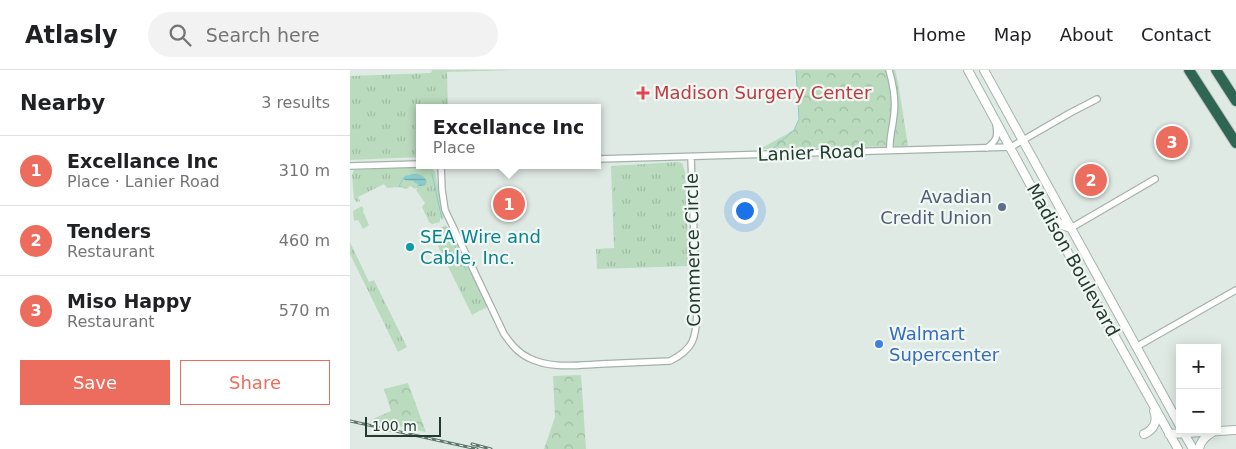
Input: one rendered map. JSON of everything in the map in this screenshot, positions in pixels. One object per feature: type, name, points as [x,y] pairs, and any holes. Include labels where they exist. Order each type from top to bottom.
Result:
[{"type":"highway","points":[[1189,70],[1236,143]]},
{"type":"highway","points":[[1216,70],[1236,101]]},
{"type":"main road","name":"Madison Boulevard","points":[[968,70],[1178,449]]},
{"type":"main road","name":"Madison Boulevard","points":[[984,70],[1176,419]]},
{"type":"main road","points":[[1044,210],[1061,225],[1071,228]]},
{"type":"main road","points":[[1058,233],[1072,240],[1087,259]]},
{"type":"main road","points":[[1136,374],[1156,418],[1152,429],[1144,434]]},
{"type":"main road","points":[[1166,401],[1176,410]]},
{"type":"main road","points":[[1221,430],[1236,430]]},
{"type":"main road","points":[[1170,434],[1176,432]]},
{"type":"main road","name":"Madison Boulevard","points":[[1184,434],[1192,449]]},
{"type":"main road","points":[[1199,449],[1206,436],[1211,434]]},
{"type":"street","points":[[889,70],[895,106],[890,150]]},
{"type":"street","name":"Lanier Road","points":[[601,159],[1011,147],[1098,99]]},
{"type":"street","points":[[986,149],[997,136],[995,117]]},
{"type":"street","name":"Commerce Circle","points":[[441,169],[445,210],[504,334],[510,344],[520,353],[530,359],[543,363],[564,366],[670,361],[688,350],[696,335],[697,312],[691,157]]},
{"type":"street","points":[[350,166],[416,164]]},
{"type":"street","points":[[1071,228],[1155,179]]},
{"type":"street","points":[[1136,347],[1236,290]]},
{"type":"green space","points":[[432,70],[516,70],[447,72],[448,104],[416,104],[416,157],[350,160],[350,76],[431,73]]},
{"type":"green space","points":[[796,70],[895,70],[908,146],[760,149],[794,130],[799,119]]},
{"type":"green space","points":[[682,163],[685,172],[689,266],[597,269],[596,249],[614,248],[611,166]]},
{"type":"green space","points":[[416,168],[433,169],[435,172],[444,217],[441,221],[442,219],[440,218],[440,222],[432,224],[429,222],[422,207],[425,203],[416,190],[417,187],[415,189],[410,186],[407,189],[400,187],[387,188],[384,184],[358,197],[360,201],[357,202],[354,199],[352,175],[354,170]]},
{"type":"green space","points":[[362,206],[369,225],[363,229],[358,220],[354,221],[353,211]]},
{"type":"green space","points":[[445,226],[449,228],[487,307],[472,315],[435,240],[437,229]]},
{"type":"green space","points":[[350,242],[369,282],[374,280],[407,347],[398,352],[350,254]]},
{"type":"green space","points":[[581,375],[586,449],[544,449],[555,417],[553,376]]},
{"type":"green space","points":[[408,383],[426,432],[370,420],[391,411],[384,389]]},
{"type":"water","points":[[413,174],[423,176],[427,182],[425,185],[420,186],[413,181],[403,178]]},
{"type":"waterway","points":[[773,149],[794,130],[799,119],[796,70]]},
{"type":"waterway","points":[[432,174],[442,219]]},
{"type":"waterway","points":[[399,187],[403,179]]},
{"type":"waterway","points":[[447,229],[466,270]]},
{"type":"railway","points":[[350,421],[477,449]]},
{"type":"railway","points":[[472,444],[491,449]]},
{"type":"place","name":"Madison Surgery Center","points":[[643,93]]},
{"type":"place","name":"Miso Happy","points":[[1172,142]]},
{"type":"place","name":"Tenders","points":[[1091,180]]},
{"type":"place","name":"Excellance Inc","points":[[509,204]]},
{"type":"place","name":"Avadian Credit Union","points":[[1002,207]]},
{"type":"place","name":"SEA Wire and Cable, Inc.","points":[[410,247]]},
{"type":"place","name":"Walmart Supercenter","points":[[879,344]]}]
